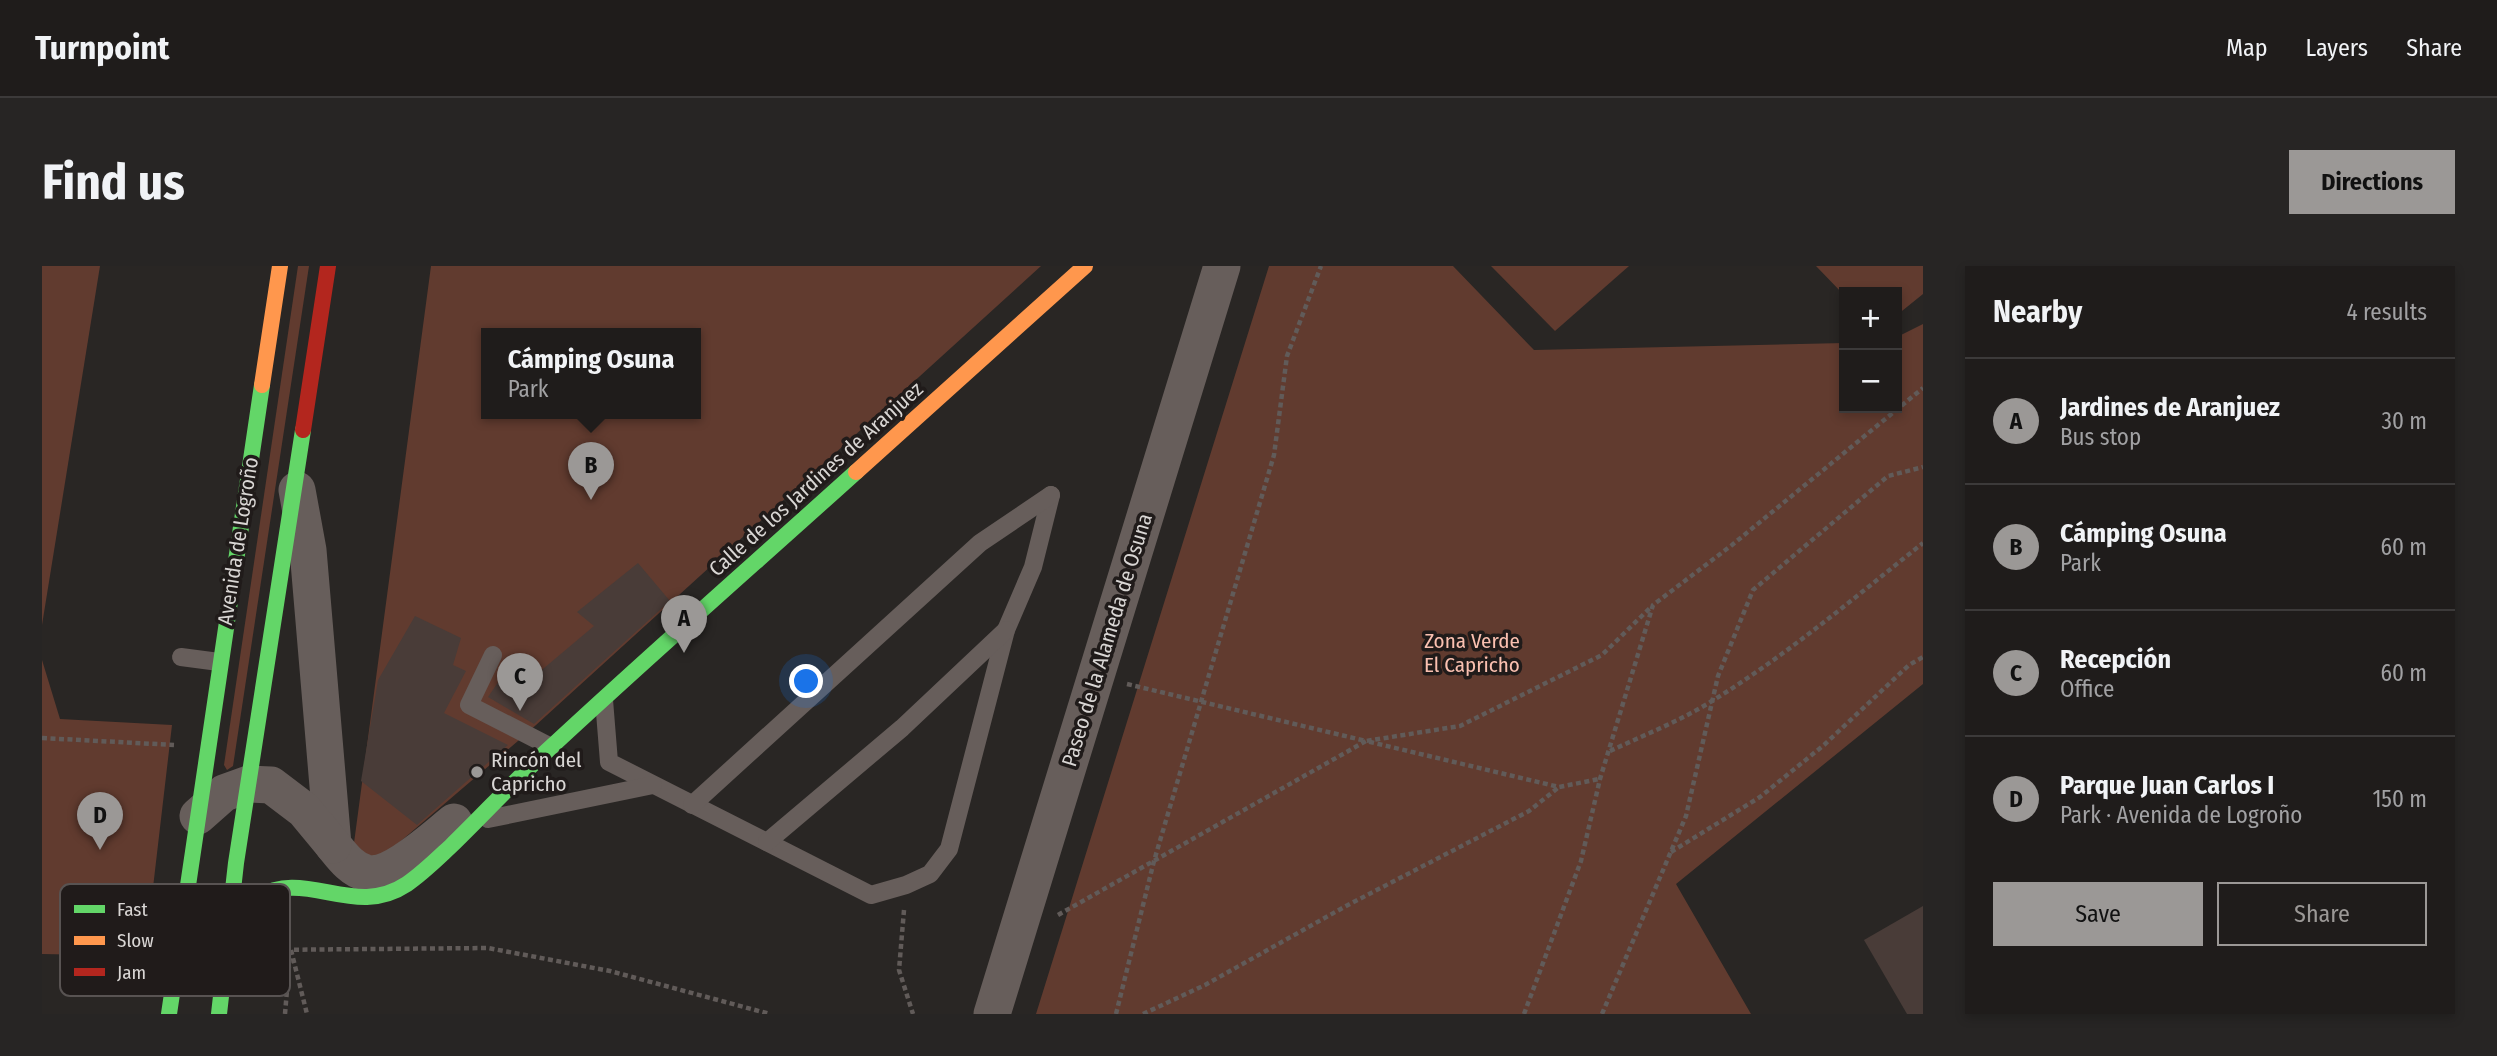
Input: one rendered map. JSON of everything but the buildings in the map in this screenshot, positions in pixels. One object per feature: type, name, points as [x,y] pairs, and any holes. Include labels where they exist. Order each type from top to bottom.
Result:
[{"type":"main road","name":"Avenida de Logroño","points":[[188,884],[280,266]]},
{"type":"main road","points":[[235,884],[328,266]]},
{"type":"main road","name":"Calle de los Jardines de Aranjuez","points":[[290,887],[308,886],[355,898],[383,895],[413,881],[478,821],[539,757],[1086,266]]},
{"type":"main road","name":"Avenida de Logroño","points":[[169,1014],[172,996]]},
{"type":"main road","points":[[219,1014],[221,996]]},
{"type":"street","name":"Paseo de la Alameda de Osuna","points":[[992,1014],[1222,266]]},
{"type":"street","points":[[296,482],[308,550],[333,845]]},
{"type":"street","points":[[198,816],[224,793],[249,784],[271,785],[304,810],[348,864],[367,874],[402,863],[539,757]]},
{"type":"lane","points":[[604,701],[609,762],[692,805],[871,895],[906,885],[930,874],[949,849],[1006,631],[1033,567],[1051,495],[980,543],[692,805]]},
{"type":"lane","points":[[767,842],[902,728],[1006,631]]},
{"type":"lane","points":[[493,654],[469,705],[539,757]]},
{"type":"lane","points":[[181,657],[219,662]]},
{"type":"lane","points":[[478,821],[653,785]]},
{"type":"path","points":[[1116,1014],[1154,861],[1274,455],[1287,356],[1321,266]]},
{"type":"path","points":[[1054,918],[1366,741],[1460,726],[1602,655],[1653,605],[1732,545],[1923,388]]},
{"type":"path","points":[[1602,1014],[1686,816],[1718,676],[1753,590],[1888,476],[1923,467]]},
{"type":"path","points":[[1609,751],[1678,720],[1712,701],[1837,614],[1923,543]]},
{"type":"path","points":[[1524,1014],[1581,861],[1600,779],[1653,605]]},
{"type":"path","points":[[1670,853],[1760,797],[1824,745],[1909,665],[1923,657]]},
{"type":"path","points":[[1123,683],[1559,786],[1600,779]]},
{"type":"path","points":[[42,738],[179,746]]},
{"type":"path","points":[[1143,1014],[1205,985],[1346,906],[1529,811],[1559,786]]},
{"type":"path","points":[[906,885],[900,970],[912,1014]]},
{"type":"path","points":[[291,950],[488,948],[610,971],[770,1014]]},
{"type":"path","points":[[290,961],[291,950]]},
{"type":"path","points":[[291,950],[307,1014]]},
{"type":"path","points":[[285,1014],[287,996]]},
{"type":"green space","points":[[42,266],[100,266],[42,625]]},
{"type":"green space","points":[[298,266],[309,266],[233,766],[227,770],[224,765]]},
{"type":"green space","points":[[431,266],[1041,266],[525,735],[381,858],[364,856],[354,843]]},
{"type":"green space","name":"Zona Verde El Capricho","points":[[1269,266],[1453,266],[1534,350],[1839,343],[1839,413],[1902,413],[1902,334],[1923,324],[1923,684],[1676,884],[1751,1014],[1036,1014]]},
{"type":"green space","points":[[1491,266],[1629,266],[1555,331]]},
{"type":"green space","points":[[1816,266],[1923,266],[1923,294],[1902,311],[1902,287],[1839,287],[1839,290]]},
{"type":"green space","points":[[42,660],[60,719],[172,725],[153,884],[60,884],[60,954],[42,954]]},
{"type":"traffic: fast","points":[[188,884],[262,385]]},
{"type":"traffic: fast","points":[[234,884],[303,430]]},
{"type":"traffic: fast","points":[[290,888],[368,897],[387,894],[413,880],[587,714],[856,472]]},
{"type":"traffic: fast","points":[[169,1014],[172,996]]},
{"type":"traffic: fast","points":[[219,1014],[221,996]]},
{"type":"traffic: slow","points":[[262,385],[280,266]]},
{"type":"traffic: slow","points":[[856,472],[1085,266]]},
{"type":"traffic: jam","points":[[303,430],[328,266]]},
{"type":"place","name":"Cámping Osuna","points":[[591,500]]},
{"type":"place","name":"Jardines de Aranjuez","points":[[684,653]]},
{"type":"place","name":"Recepción","points":[[520,711]]},
{"type":"place","name":"Rincón del Capricho","points":[[477,772]]},
{"type":"place","name":"Parque Juan Carlos I","points":[[100,850]]}]
